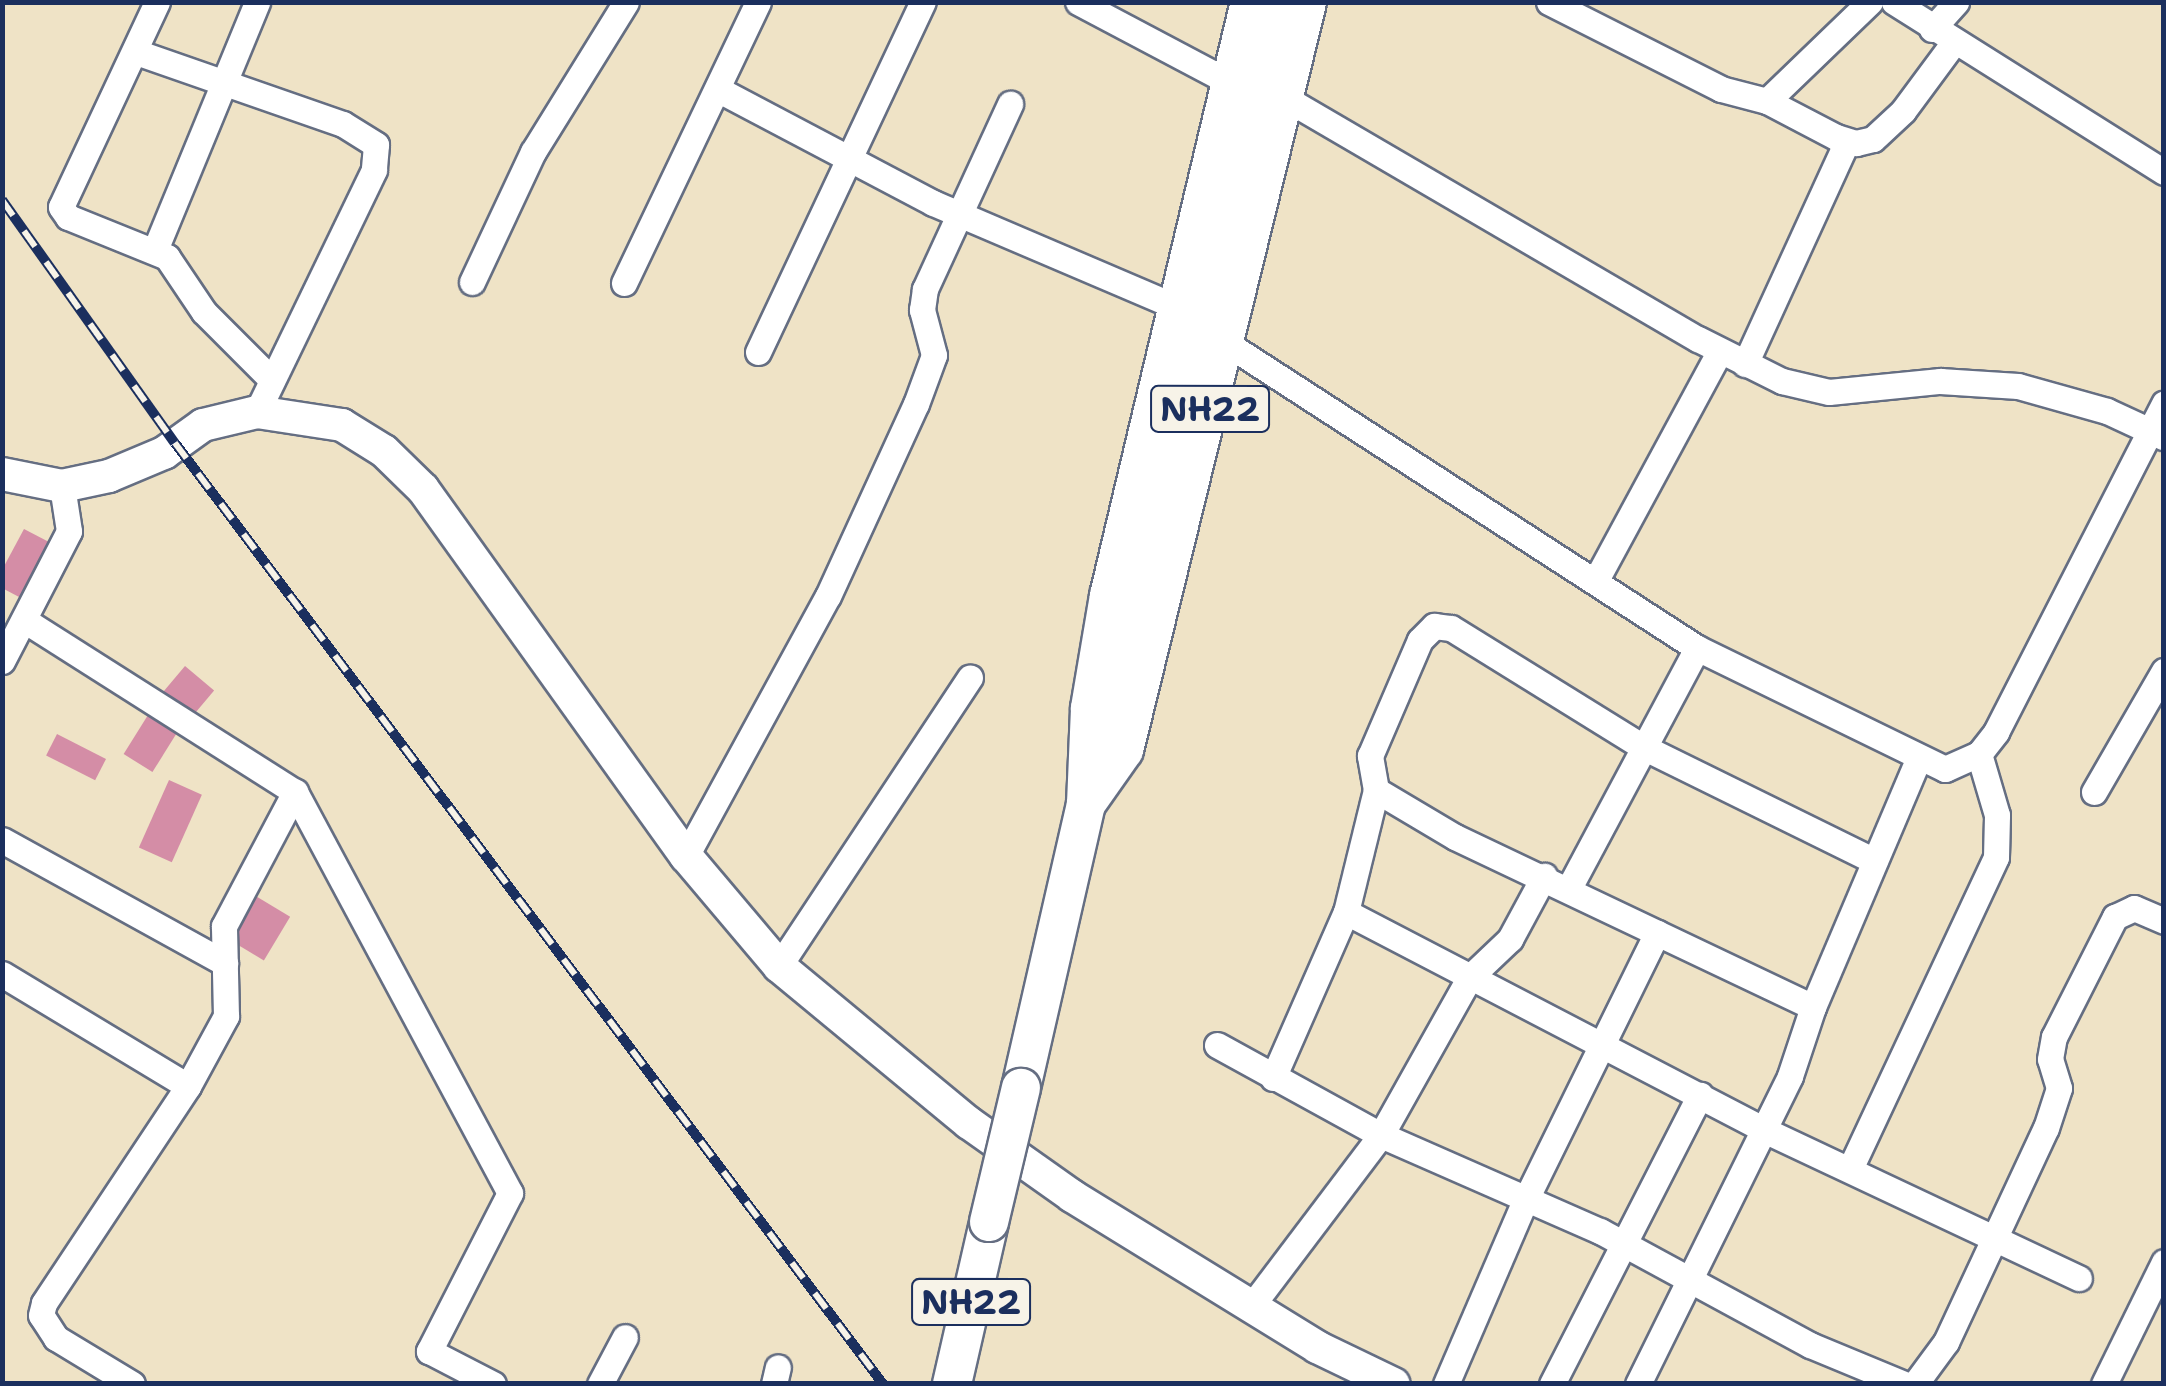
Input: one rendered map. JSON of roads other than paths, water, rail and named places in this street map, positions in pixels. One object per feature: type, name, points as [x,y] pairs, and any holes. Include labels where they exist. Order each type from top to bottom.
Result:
[{"type":"highway","name":"NH22","points":[[952,1383],[1086,804],[1090,708],[1103,628],[1250,2]]},
{"type":"highway","name":"NH22","points":[[1086,804],[1124,750],[1308,2]]},
{"type":"main road","points":[[1086,804],[1277,2]]},
{"type":"main road","points":[[2,474],[62,486],[130,469],[229,414],[257,412],[342,425],[384,452],[423,489],[686,856],[779,966],[970,1123],[1250,1308],[1394,1384]]},
{"type":"street","points":[[157,2],[61,206],[68,217],[155,250],[272,380]]},
{"type":"street","points":[[155,250],[257,2]]},
{"type":"street","points":[[472,282],[542,136],[626,2]]},
{"type":"street","points":[[624,283],[758,2]]},
{"type":"street","points":[[758,352],[854,160],[922,2]]},
{"type":"street","points":[[1078,2],[1231,83]]},
{"type":"street","points":[[1549,2],[1721,89],[1767,101],[1847,141],[1872,139],[1888,129],[1943,36],[1956,2]]},
{"type":"street","points":[[1767,101],[1870,2]]},
{"type":"street","points":[[1894,2],[2164,172]]},
{"type":"street","points":[[136,52],[366,134],[379,158],[257,412]]},
{"type":"street","points":[[719,90],[957,214],[1177,307]]},
{"type":"street","points":[[1285,98],[1745,364],[1829,392],[1940,381],[2018,386],[2073,399],[2157,434]]},
{"type":"street","points":[[686,856],[848,556],[916,404],[934,354],[922,310],[925,289],[1010,104]]},
{"type":"street","points":[[1745,364],[1847,141]]},
{"type":"street","points":[[1226,343],[1697,648],[1918,760],[1944,769],[1979,754],[2157,434],[2164,403]]},
{"type":"street","points":[[1596,580],[1720,351]]},
{"type":"street","points":[[2,661],[70,531],[62,486]]},
{"type":"street","points":[[24,620],[295,792],[510,1194],[429,1352],[493,1384]]},
{"type":"street","points":[[1273,1078],[1346,912],[1376,790],[1370,756],[1420,640],[1434,626],[1450,628],[1643,747],[1875,861]]},
{"type":"street","points":[[1570,886],[1697,648]]},
{"type":"street","points":[[2094,792],[2164,671]]},
{"type":"street","points":[[779,966],[970,678]]},
{"type":"street","points":[[1850,1169],[1996,857],[1997,815],[1979,754]]},
{"type":"street","points":[[1638,1384],[1764,1130],[1918,760]]},
{"type":"street","points":[[1376,790],[1455,837],[1570,886],[1657,934],[1812,1007]]},
{"type":"street","points":[[132,1384],[56,1338],[41,1315],[52,1284],[188,1086],[226,1016],[224,926],[295,792]]},
{"type":"street","points":[[2,840],[225,963]]},
{"type":"street","points":[[1250,1308],[1381,1135],[1469,978],[1510,939],[1544,876]]},
{"type":"street","points":[[1915,1384],[1946,1342],[2046,1128],[2058,1088],[2050,1050],[2078,987],[2120,911],[2134,908],[2164,921]]},
{"type":"street","points":[[1346,912],[1764,1130],[2079,1278]]},
{"type":"street","points":[[1446,1384],[1525,1201],[1598,1046],[1657,934]]},
{"type":"street","points":[[2,974],[188,1086]]},
{"type":"street","points":[[1217,1045],[1381,1135],[1622,1244],[1810,1345],[1904,1384]]},
{"type":"street","points":[[1552,1384],[1700,1094]]},
{"type":"street","points":[[2104,1384],[2164,1262]]},
{"type":"street","points":[[600,1384],[625,1337]]},
{"type":"railway","points":[[2,200],[175,443],[883,1384]]}]
